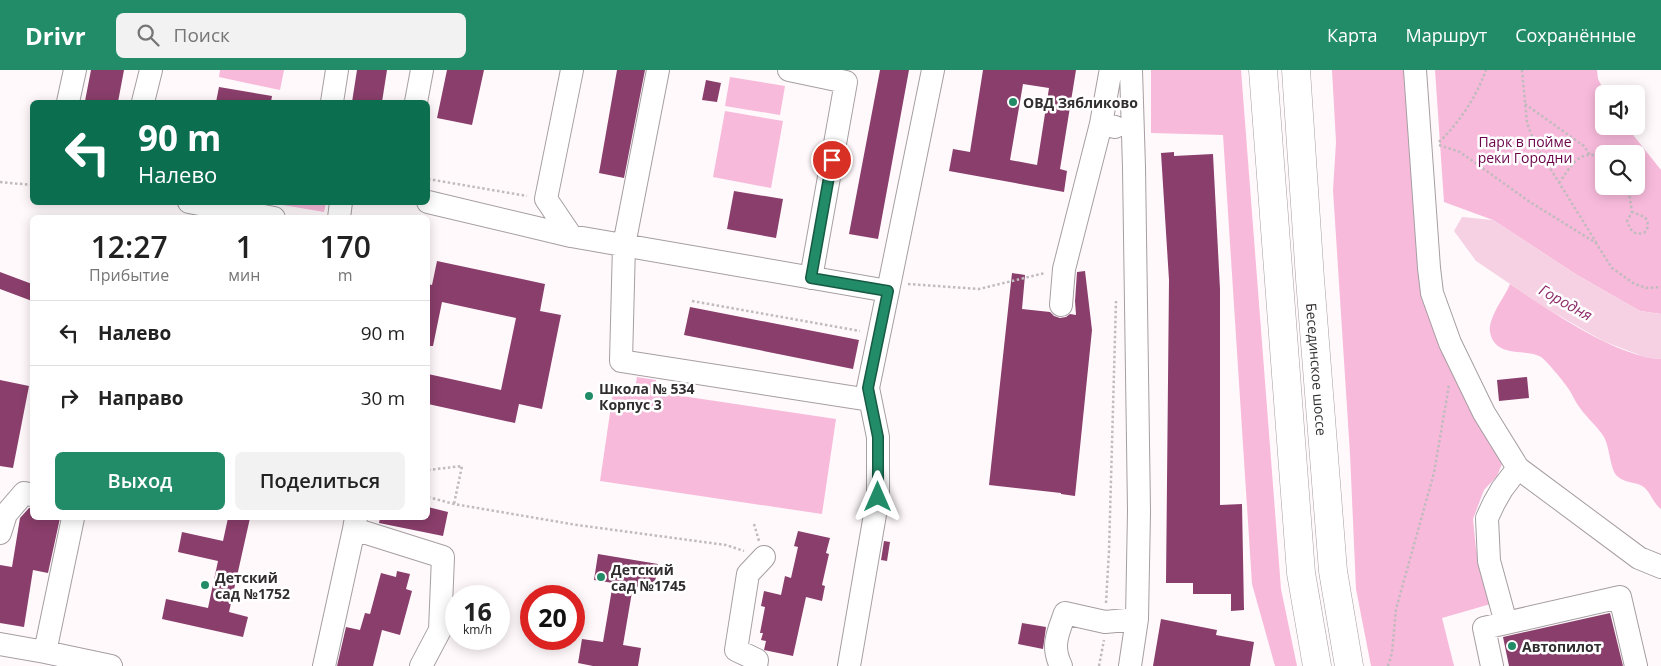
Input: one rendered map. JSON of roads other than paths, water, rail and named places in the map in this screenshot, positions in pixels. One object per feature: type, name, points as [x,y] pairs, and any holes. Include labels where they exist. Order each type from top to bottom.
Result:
[{"type":"main road","name":"Бесединское шоссе","points":[[1296,70],[1333,571],[1350,666]]},
{"type":"main road","points":[[1261,74],[1301,573],[1317,666]]},
{"type":"street","points":[[68,100],[75,70]]},
{"type":"street","points":[[144,100],[151,70]]},
{"type":"street","points":[[332,100],[337,70]]},
{"type":"street","points":[[416,100],[422,70]]},
{"type":"street","points":[[571,236],[546,199],[572,70]]},
{"type":"street","points":[[658,70],[624,245],[621,361],[870,400]]},
{"type":"street","points":[[789,70],[846,82],[811,278]]},
{"type":"street","points":[[849,666],[878,497],[878,437],[868,388],[933,70]]},
{"type":"street","points":[[1415,70],[1432,293],[1450,343],[1484,413],[1518,468],[1639,558],[1661,567]]},
{"type":"street","points":[[1061,305],[1064,269],[1101,124],[1128,75]]},
{"type":"street","points":[[1128,75],[1133,128],[1139,511],[1137,619],[1130,666]]},
{"type":"street","points":[[1101,124],[1133,128]]},
{"type":"street","points":[[430,202],[571,236],[888,291]]},
{"type":"street","points":[[205,205],[258,215]]},
{"type":"street","points":[[1506,623],[1489,561],[1487,518],[1498,496],[1518,468]]},
{"type":"street","points":[[0,534],[6,514],[24,493],[30,494]]},
{"type":"street","points":[[46,652],[74,520]]},
{"type":"street","points":[[324,666],[355,523],[443,558],[440,630],[420,666]]},
{"type":"street","points":[[756,666],[757,660],[736,650],[748,574],[764,557]]},
{"type":"street","points":[[1492,666],[1484,628],[1620,597],[1636,666]]},
{"type":"street","points":[[1061,666],[1057,658],[1055,639],[1065,613],[1105,622],[1137,619]]},
{"type":"street","points":[[0,644],[111,666]]},
{"type":"water","name":"Городня","points":[[1462,217],[1493,220],[1577,275],[1640,311],[1661,314],[1661,359],[1647,358],[1603,341],[1544,307],[1476,261],[1454,231]]},
{"type":"place","name":"ОВД Зябликово","points":[[1013,102]]},
{"type":"place","name":"Школа № 534 Корпус 3","points":[[589,396]]},
{"type":"place","name":"Детский сад №1745","points":[[601,577]]},
{"type":"place","name":"Детский сад №1752","points":[[205,585]]},
{"type":"place","name":"Автопилот","points":[[1512,646]]},
{"type":"park label","name":"Парк в пойме реки Городни","points":[[1525,149]]}]
